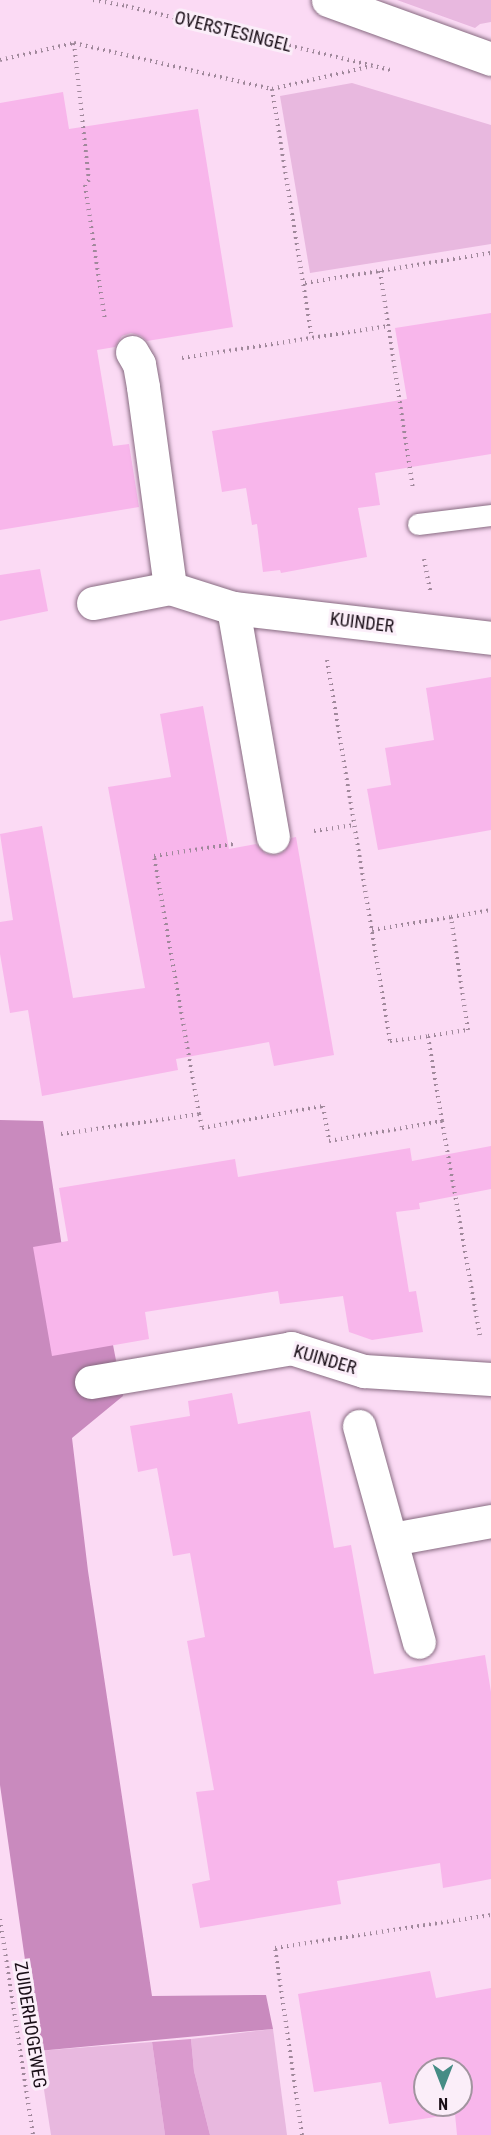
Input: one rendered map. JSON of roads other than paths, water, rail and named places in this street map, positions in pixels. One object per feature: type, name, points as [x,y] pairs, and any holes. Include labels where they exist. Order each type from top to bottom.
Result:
[{"type":"street","points":[[328,0],[491,58]]},
{"type":"street","points":[[136,358],[170,588]]},
{"type":"street","name":"KUINDER","points":[[93,603],[170,588],[233,608],[491,638]]},
{"type":"street","points":[[233,608],[273,837]]},
{"type":"street","name":"KUINDER","points":[[91,1382],[291,1348],[364,1371],[489,1378]]},
{"type":"street","points":[[359,1426],[419,1642]]},
{"type":"street","points":[[392,1539],[491,1521]]},
{"type":"lane","points":[[418,524],[491,515]]}]
